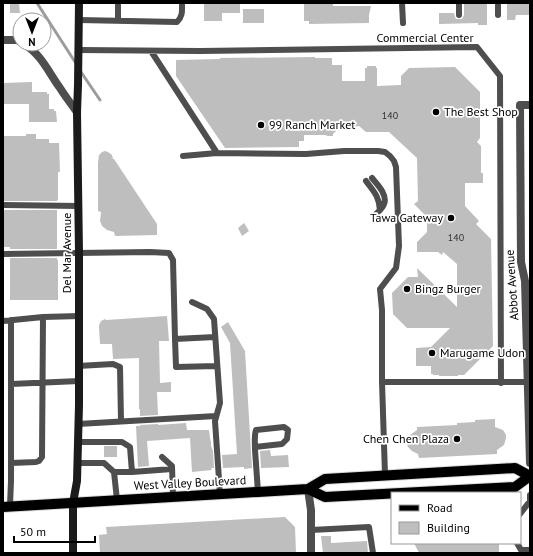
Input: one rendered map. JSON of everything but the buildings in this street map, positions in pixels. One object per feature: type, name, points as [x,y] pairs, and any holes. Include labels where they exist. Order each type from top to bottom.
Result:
[{"type":"main road","name":"Del Mar Avenue","points":[[73,553],[73,503],[77,481],[80,316],[77,112],[79,3]]},
{"type":"main road","name":"West Valley Boulevard","points":[[7,507],[308,489],[325,479],[515,468],[530,476],[514,487],[420,492]]},
{"type":"main road","name":"West Valley Boulevard","points":[[308,489],[325,497],[391,494]]},
{"type":"street","points":[[36,52],[40,56],[77,112]]},
{"type":"street","name":"Abbot Avenue","points":[[530,105],[520,105],[521,262],[528,281],[530,463]]},
{"type":"street","points":[[308,489],[311,510],[311,553]]},
{"type":"lane","points":[[118,3],[118,20]]},
{"type":"lane","points":[[79,23],[118,20],[177,22],[182,14],[182,3]]},
{"type":"lane","points":[[402,3],[403,23]]},
{"type":"lane","points":[[459,3],[459,15]]},
{"type":"lane","points":[[498,3],[498,15]]},
{"type":"lane","name":"Commercial Center","points":[[79,50],[200,51],[477,46],[500,76],[501,382]]},
{"type":"lane","points":[[151,51],[217,153]]},
{"type":"lane","points":[[183,156],[217,153],[306,154],[378,150],[385,152],[394,161],[396,167],[399,246],[396,268],[380,289],[382,310],[384,476]]},
{"type":"lane","points":[[369,179],[382,192],[384,199],[384,204],[375,214]]},
{"type":"lane","points":[[3,205],[79,206]]},
{"type":"lane","points":[[3,254],[150,252],[169,254],[173,260],[176,367],[217,366]]},
{"type":"lane","points":[[192,302],[207,309],[214,319],[220,403],[215,422],[220,494]]},
{"type":"lane","points":[[3,321],[80,316]]},
{"type":"lane","points":[[11,464],[36,462],[42,457],[43,318]]},
{"type":"lane","points":[[7,507],[11,481],[11,320]]},
{"type":"lane","points":[[175,339],[215,337]]},
{"type":"lane","points":[[78,366],[113,364],[120,367],[121,422]]},
{"type":"lane","points":[[11,384],[79,381]]},
{"type":"lane","points":[[382,382],[528,382]]},
{"type":"lane","points":[[78,424],[216,416]]},
{"type":"lane","points":[[255,447],[282,444],[287,439],[288,430],[284,427],[256,430],[255,447],[258,492]]},
{"type":"lane","points":[[78,442],[122,442],[130,447],[132,472]]},
{"type":"lane","points":[[162,457],[172,466],[174,497]]},
{"type":"lane","points":[[77,464],[104,463],[114,472],[117,500]]},
{"type":"lane","points":[[114,472],[172,469]]},
{"type":"lane","points":[[521,513],[530,501],[530,495]]},
{"type":"lane","points":[[311,530],[369,528],[373,553]]},
{"type":"lane","points":[[518,544],[521,550],[530,550]]},
{"type":"waterway","points":[[37,3],[77,65]]},
{"type":"waterway","points":[[81,72],[100,100]]},
{"type":"place","name":"The Best Shop","points":[[436,112]]},
{"type":"place","name":"99 Ranch Market","points":[[261,125]]},
{"type":"place","name":"Tawa Gateway","points":[[451,218]]},
{"type":"place","name":"Bingz Burger","points":[[407,289]]},
{"type":"place","name":"Marugame Udon","points":[[432,353]]},
{"type":"place","name":"Chen Chen Plaza","points":[[457,439]]}]
